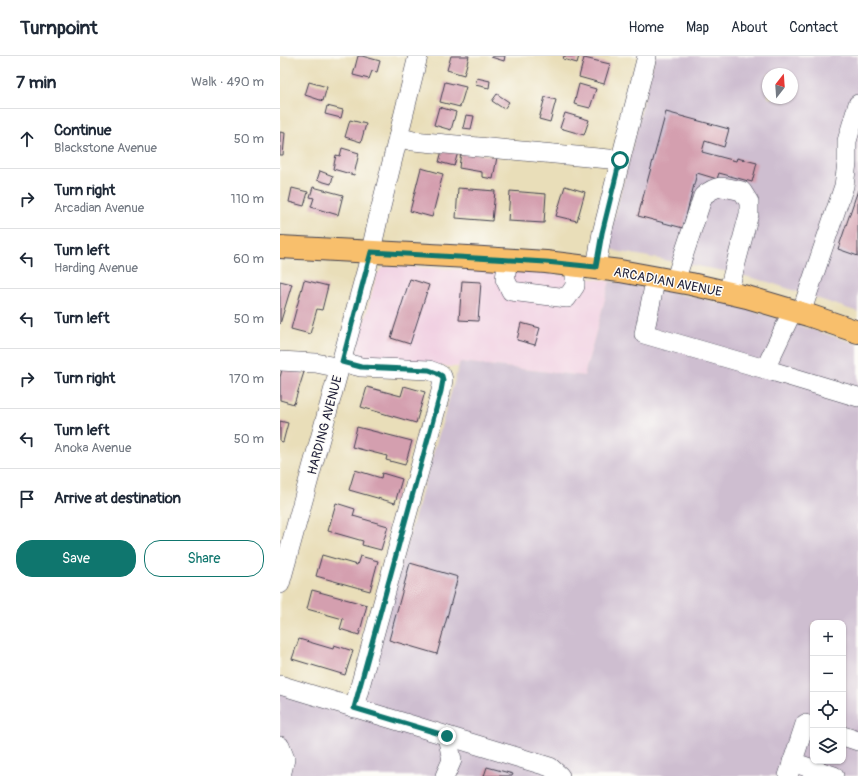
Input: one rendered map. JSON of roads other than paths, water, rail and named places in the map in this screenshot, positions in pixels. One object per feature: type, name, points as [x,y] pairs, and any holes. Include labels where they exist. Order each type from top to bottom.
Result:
[{"type":"main road","name":"ARCADIAN AVENUE","points":[[280,248],[508,259],[585,266],[666,279],[747,297],[858,332]]},
{"type":"street","name":"HARDING AVENUE","points":[[280,584],[365,275],[418,56]]},
{"type":"street","points":[[508,259],[505,279],[511,291],[568,298],[602,233],[647,56]]},
{"type":"street","points":[[766,369],[797,312],[844,186],[847,163],[847,141],[858,104]]},
{"type":"street","points":[[398,136],[413,141],[620,160]]},
{"type":"street","points":[[728,293],[749,214],[749,202],[742,191],[719,186],[703,196],[666,279],[644,334],[858,397]]},
{"type":"street","points":[[280,361],[429,370],[442,376],[443,380],[354,708]]},
{"type":"street","points":[[280,685],[550,767],[560,776]]},
{"type":"street","points":[[810,725],[805,724],[790,769],[834,776]]},
{"type":"street","points":[[445,776],[452,760],[447,736]]},
{"type":"street","points":[[846,737],[858,741]]},
{"type":"street","points":[[280,746],[285,759],[280,776]]}]
